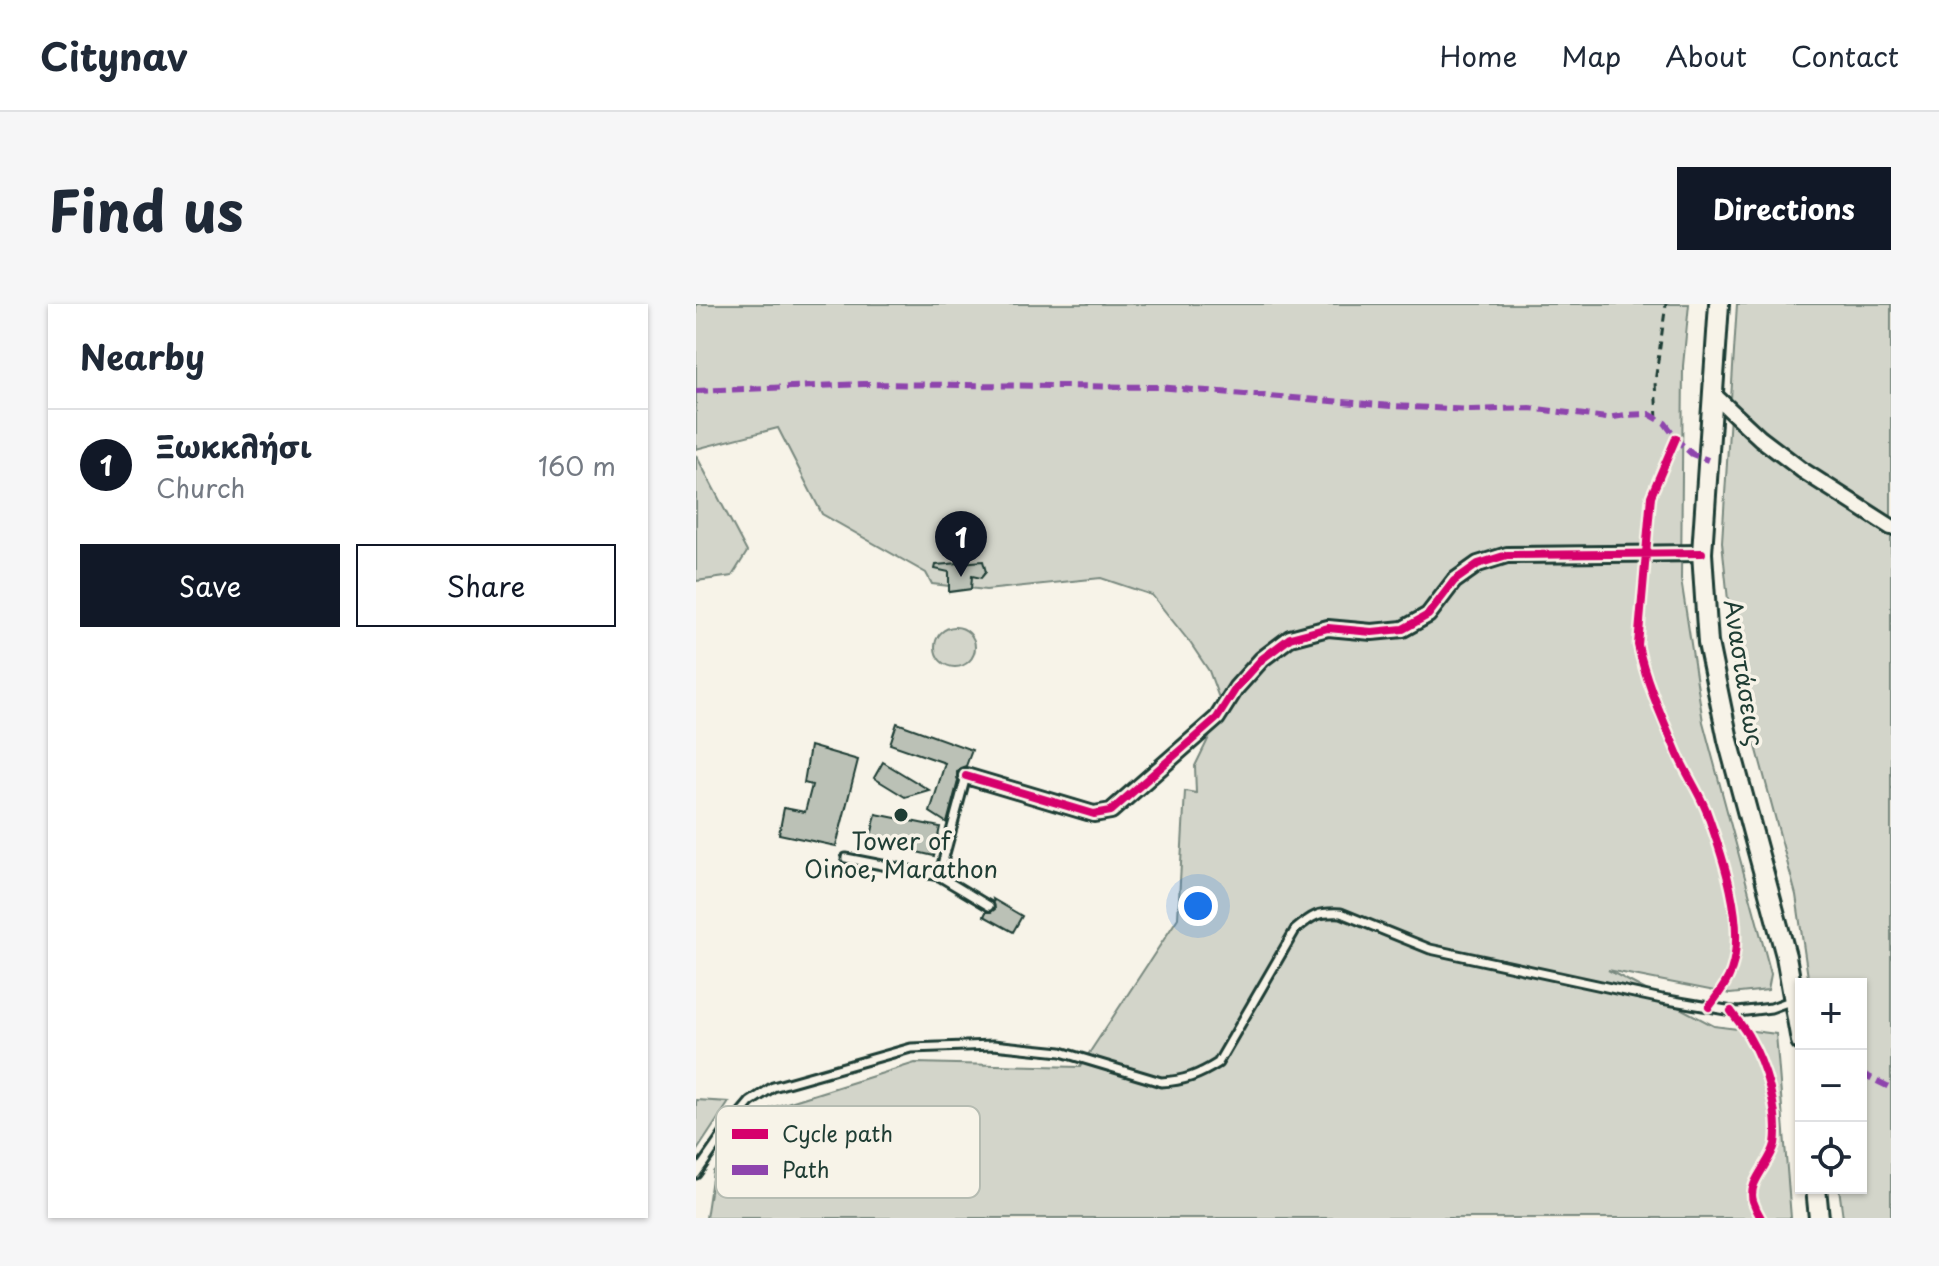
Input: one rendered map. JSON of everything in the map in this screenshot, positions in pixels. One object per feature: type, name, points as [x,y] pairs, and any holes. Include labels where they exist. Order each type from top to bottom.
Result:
[{"type":"street","name":"Αναστάσεως","points":[[1719,304],[1702,553],[1708,643],[1728,740],[1786,956],[1795,1006]]},
{"type":"street","points":[[1713,394],[1760,438],[1802,470],[1891,527]]},
{"type":"street","points":[[966,776],[1094,814],[1111,811],[1217,718],[1236,688],[1262,659],[1290,638],[1328,628],[1372,632],[1403,629],[1428,615],[1454,581],[1478,564],[1507,555],[1702,553]]},
{"type":"street","points":[[1817,1194],[1819,1218]]},
{"type":"lane","points":[[939,876],[966,776]]},
{"type":"lane","points":[[846,858],[939,876],[989,906]]},
{"type":"lane","points":[[747,1106],[773,1087],[911,1048],[993,1045],[1061,1052],[1161,1082],[1199,1075],[1218,1063],[1295,930],[1313,915],[1327,912],[1341,913],[1430,949],[1662,999],[1738,1012],[1771,1008],[1794,1000]]},
{"type":"lane","points":[[696,1174],[716,1145]]},
{"type":"path","points":[[1657,419],[1655,382],[1666,304]]},
{"type":"shaded area","points":[[696,304],[1689,304],[1683,366],[1681,579],[1703,722],[1771,974],[1768,990],[1730,994],[1608,970],[1714,1026],[1776,1034],[1791,1218],[706,1218],[716,1168],[716,1198],[980,1198],[980,1106],[777,1106],[915,1063],[1080,1067],[1178,918],[1185,791],[1196,793],[1195,766],[1223,709],[1209,671],[1152,595],[1101,578],[986,590],[932,584],[926,573],[822,514],[778,428],[696,449]]},
{"type":"shaded area","points":[[1737,304],[1891,304],[1891,1218],[1843,1218],[1840,1194],[1867,1194],[1867,978],[1808,978],[1796,895],[1735,668],[1722,542]]},
{"type":"shaded area","points":[[696,455],[747,552],[732,576],[696,581]]},
{"type":"shaded area","points":[[955,627],[969,633],[975,647],[969,661],[955,667],[941,661],[935,647],[941,633]]},
{"type":"shaded area","points":[[696,1100],[729,1102],[726,1106],[716,1106],[716,1122],[696,1152]]},
{"type":"building","points":[[983,561],[986,572],[981,578],[972,576],[971,589],[949,592],[949,572],[935,569],[936,565]]},
{"type":"building","points":[[897,723],[972,750],[966,766],[957,772],[958,781],[947,823],[930,812],[945,763],[890,744]]},
{"type":"building","points":[[810,746],[858,760],[836,846],[779,834],[784,808],[805,812],[812,785],[804,783]]},
{"type":"building","points":[[883,762],[929,790],[905,797],[874,778]]},
{"type":"building","points":[[876,814],[940,827],[934,856],[870,841]]},
{"type":"building","points":[[993,899],[1022,916],[1013,932],[984,916],[995,909]]},
{"type":"marked path","points":[[696,391],[863,384],[1158,387],[1392,406],[1471,410],[1530,408],[1607,418],[1649,414],[1665,423],[1692,454],[1708,460]]},
{"type":"marked path","points":[[1867,1076],[1891,1088]]},
{"type":"cycle path","points":[[1676,438],[1651,496],[1638,645],[1661,714],[1706,810],[1730,890],[1736,933],[1735,953],[1727,981],[1709,1007]]},
{"type":"cycle path","points":[[966,776],[1094,814],[1111,811],[1217,718],[1236,688],[1262,659],[1290,638],[1328,628],[1372,632],[1403,629],[1428,615],[1454,581],[1478,564],[1507,555],[1702,553]]},
{"type":"cycle path","points":[[1731,1011],[1761,1061],[1775,1118],[1775,1144],[1752,1194],[1761,1218]]},
{"type":"place","name":"Ξωκκλήσι","points":[[961,577]]},
{"type":"place","name":"Tower of Oinoe, Marathon","points":[[901,815]]}]
